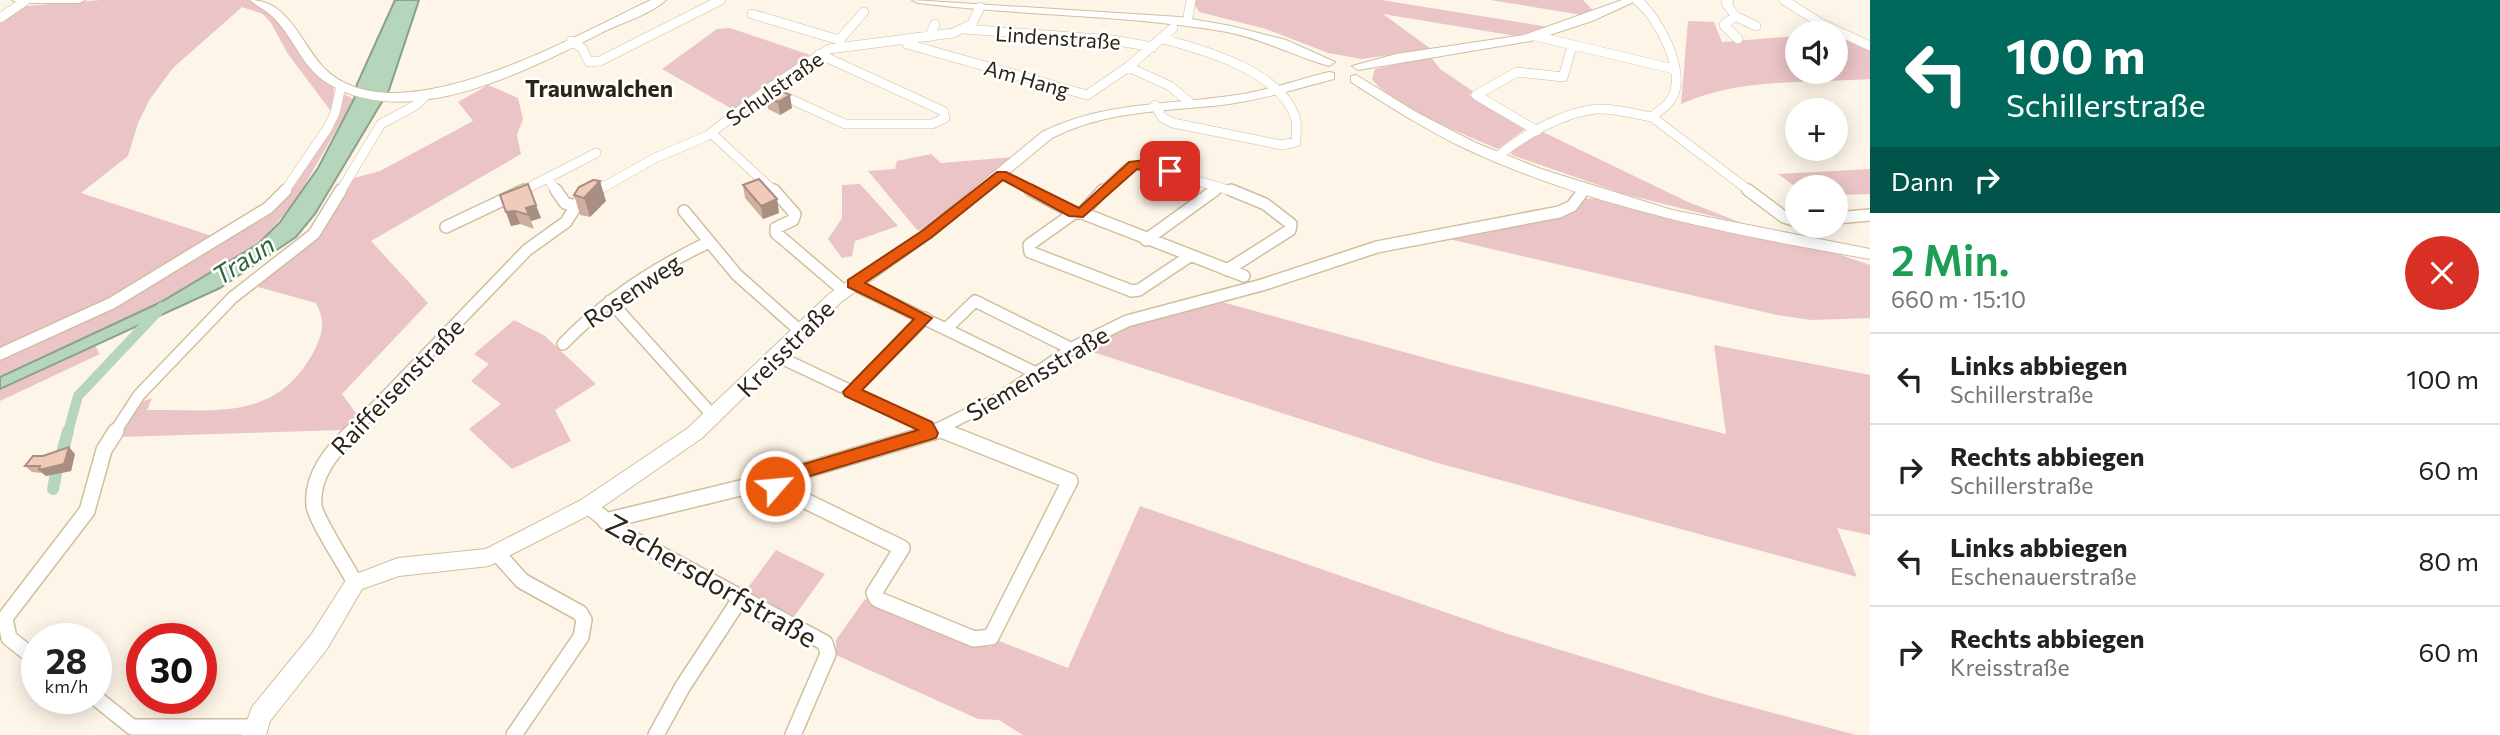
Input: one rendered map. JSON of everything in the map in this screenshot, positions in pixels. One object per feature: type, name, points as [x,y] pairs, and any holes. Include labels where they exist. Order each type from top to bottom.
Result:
[{"type":"main road","points":[[22,1],[79,0]]},
{"type":"main road","points":[[256,0],[281,15],[314,66],[346,88],[404,97],[459,90],[496,78],[660,0]]},
{"type":"main road","points":[[918,0],[980,7],[1120,11],[1188,17],[1265,34],[1329,69],[1340,80],[1406,55],[1492,45],[1535,36],[1574,25],[1634,0]]},
{"type":"main road","points":[[1329,69],[1343,61],[1418,117],[1497,156],[1585,189],[1719,225],[1870,254]]},
{"type":"main road","name":"Kreisstraße","points":[[355,583],[388,569],[472,561],[497,553],[588,506],[677,447],[714,417],[799,330],[849,287],[927,234],[1002,175],[1038,142],[1068,124],[1110,111],[1277,91],[1329,69]]},
{"type":"main road","points":[[254,731],[260,715],[319,642],[355,583]]},
{"type":"street","points":[[571,41],[585,52],[590,62],[629,49],[721,0]]},
{"type":"street","points":[[1188,17],[1191,0]]},
{"type":"street","points":[[1634,0],[1652,12],[1676,77],[1671,99],[1652,117]]},
{"type":"street","points":[[1729,0],[1726,3],[1735,16],[1756,26]]},
{"type":"street","points":[[1784,0],[1839,32],[1870,46]]},
{"type":"street","points":[[0,19],[22,1]]},
{"type":"street","points":[[964,29],[976,20],[980,7]]},
{"type":"street","points":[[752,14],[840,43],[864,12]]},
{"type":"street","points":[[1735,16],[1724,25],[1738,39]]},
{"type":"street","points":[[929,37],[935,24]]},
{"type":"street","name":"Am Hang","points":[[905,39],[907,44],[1084,94],[1093,93],[1163,39],[1173,28]]},
{"type":"street","name":"Schulstraße","points":[[574,206],[644,164],[711,133],[769,88],[840,43],[929,37],[964,29]]},
{"type":"street","name":"Lindenstraße","points":[[964,29],[968,32],[1113,40],[1153,47]]},
{"type":"street","points":[[1535,36],[1572,47],[1674,69]]},
{"type":"street","points":[[1154,105],[1163,117],[1179,125],[1292,145],[1296,142],[1297,122],[1289,103],[1277,91],[1230,61],[1163,39]]},
{"type":"street","points":[[1537,131],[1476,95],[1517,72],[1563,77],[1572,47]]},
{"type":"street","points":[[769,88],[845,124],[932,124],[945,118],[943,111],[819,54]]},
{"type":"street","points":[[1128,67],[1170,86],[1189,103]]},
{"type":"street","points":[[0,354],[111,303],[268,208],[288,189],[333,118],[336,94],[346,88]]},
{"type":"street","points":[[21,648],[8,639],[3,627],[5,618],[87,511],[104,450],[122,419],[176,353],[232,298],[314,234],[381,124],[416,105],[425,96]]},
{"type":"street","points":[[1497,156],[1537,131],[1594,109],[1652,117],[1785,217]]},
{"type":"street","points":[[711,133],[766,181],[795,214],[793,220],[776,228],[776,233],[849,287],[947,328],[1036,373]]},
{"type":"street","points":[[446,227],[496,201],[549,180],[596,153]]},
{"type":"street","points":[[1190,256],[1139,290],[1132,291],[1030,253],[1030,246],[1078,213],[1126,169],[1139,164],[1219,187],[1265,204],[1292,227],[1227,270]]},
{"type":"street","points":[[1002,175],[1078,213],[1244,276]]},
{"type":"street","points":[[549,180],[565,203],[574,206]]},
{"type":"street","points":[[1146,240],[1219,187]]},
{"type":"street","name":"Siemensstraße","points":[[605,521],[773,480],[936,431],[1072,349],[1127,321],[1262,285],[1377,247],[1559,212],[1572,206],[1585,189]]},
{"type":"street","name":"Raiffeisenstraße","points":[[355,583],[314,507],[317,483],[330,453],[390,396],[527,250],[566,222],[574,206]]},
{"type":"street","points":[[684,211],[707,243],[748,287],[799,330]]},
{"type":"street","points":[[1848,217],[1870,215]]},
{"type":"street","name":"Rosenweg","points":[[563,344],[610,301],[671,261],[707,243]]},
{"type":"street","points":[[610,301],[659,353],[676,379],[714,417]]},
{"type":"street","points":[[947,328],[975,301],[1072,349]]},
{"type":"street","points":[[851,392],[925,318]]},
{"type":"street","points":[[773,480],[775,486],[902,548],[874,593],[877,599],[974,639],[991,637],[1070,481],[945,432],[936,431],[775,355]]},
{"type":"street","name":"Zachersdorfstraße","points":[[588,506],[605,521],[740,599],[821,639],[828,654],[793,735]]},
{"type":"street","points":[[497,553],[502,564],[512,573],[580,613],[584,620],[581,637],[514,735]]},
{"type":"street","points":[[656,735],[683,686],[740,599]]},
{"type":"street","points":[[112,714],[128,731],[254,731]]},
{"type":"shaded area","points":[[101,0],[249,0],[273,12],[302,58],[334,87],[333,114],[288,54],[271,23],[263,14],[242,7],[173,68],[150,99],[138,123],[128,156],[81,193],[218,238],[137,288],[0,353],[0,22],[26,6]]},
{"type":"shaded area","points":[[1192,0],[1381,0],[1549,27],[1516,36],[1383,14],[1431,49],[1362,59],[1328,53],[1266,29],[1199,12]]},
{"type":"shaded area","points":[[1490,0],[1583,0],[1594,11],[1582,15]]},
{"type":"shaded area","points":[[1688,21],[1714,22],[1722,42],[1785,37],[1785,83],[1726,90],[1681,104]]},
{"type":"shaded area","points":[[730,28],[810,55],[734,110],[662,69],[717,29]]},
{"type":"shaded area","points":[[1848,37],[1870,47],[1870,79],[1848,80]]},
{"type":"shaded area","points":[[1431,57],[1440,69],[1474,92],[1469,95],[1527,128],[1498,149],[1411,109],[1372,79],[1375,69]]},
{"type":"shaded area","points":[[488,85],[518,98],[523,119],[517,135],[521,154],[371,241],[428,303],[342,394],[358,416],[342,430],[118,437],[141,402],[152,398],[147,410],[219,410],[241,407],[262,401],[281,391],[298,375],[319,340],[322,322],[319,310],[316,303],[258,287],[259,280],[317,235],[354,178],[380,171],[473,121],[458,102]]},
{"type":"shaded area","points":[[341,93],[354,99],[295,202],[258,244],[161,302],[0,377],[0,357],[23,347],[258,217],[300,174]]},
{"type":"shaded area","points":[[1543,132],[1686,201],[1744,224],[1624,194],[1512,155],[1510,151]]},
{"type":"shaded area","points":[[931,154],[941,163],[1014,157],[923,231],[917,230],[868,171],[895,169],[897,161]]},
{"type":"shaded area","points":[[1870,169],[1870,194],[1848,195],[1848,175],[1785,175],[1785,179],[1778,174]]},
{"type":"shaded area","points":[[860,184],[898,226],[855,241],[852,256],[842,258],[828,239],[842,218],[842,185]]},
{"type":"shaded area","points":[[1602,198],[1716,229],[1838,254],[1870,265],[1870,318],[1812,320],[1777,315],[1440,237],[1524,221],[1583,199]]},
{"type":"shaded area","points":[[1215,300],[1455,366],[1726,434],[1714,345],[1870,375],[1870,535],[1837,528],[1857,577],[1434,462],[1077,347],[1114,328]]},
{"type":"shaded area","points":[[514,320],[545,336],[596,384],[555,410],[571,441],[512,469],[469,429],[501,404],[471,381],[489,364],[474,354]]},
{"type":"shaded area","points":[[94,344],[100,354],[0,401],[0,389]]},
{"type":"shaded area","points":[[1140,506],[1505,633],[1714,697],[1856,735],[1023,735],[999,720],[978,719],[836,655],[836,640],[865,599],[970,642],[991,647],[994,639],[1068,668]]},
{"type":"shaded area","points":[[776,550],[825,574],[793,618],[744,593]]},
{"type":"water","name":"Traun","points":[[395,0],[419,0],[389,90],[315,214],[296,237],[220,288],[0,389],[0,377],[161,302],[258,244],[280,222],[318,168],[354,99],[357,84]]},
{"type":"building","points":[[778,89],[790,95],[778,102],[766,96]]},
{"type":"building","points":[[759,179],[777,199],[761,206],[743,185]]},
{"type":"building","points":[[593,180],[600,181],[584,198],[574,195],[579,187]]},
{"type":"building","points":[[528,184],[536,205],[526,208],[529,215],[515,211],[506,212],[500,195]]},
{"type":"building","points":[[69,447],[64,464],[39,470],[40,466],[25,466],[33,456],[43,456]]},
{"type":"waterway","points":[[68,432],[78,396],[162,307]]},
{"type":"waterway","points":[[61,457],[68,431]]},
{"type":"waterway","points":[[53,489],[56,474]]},
{"type":"district","name":"Traunwalchen","points":[[599,88]]},
{"type":"route","points":[[775,486],[773,480],[930,433],[926,426],[851,392],[884,356],[925,318],[853,284],[927,234],[1002,175],[1074,213],[1083,213],[1126,169],[1134,165],[1146,164],[1170,171]]}]
